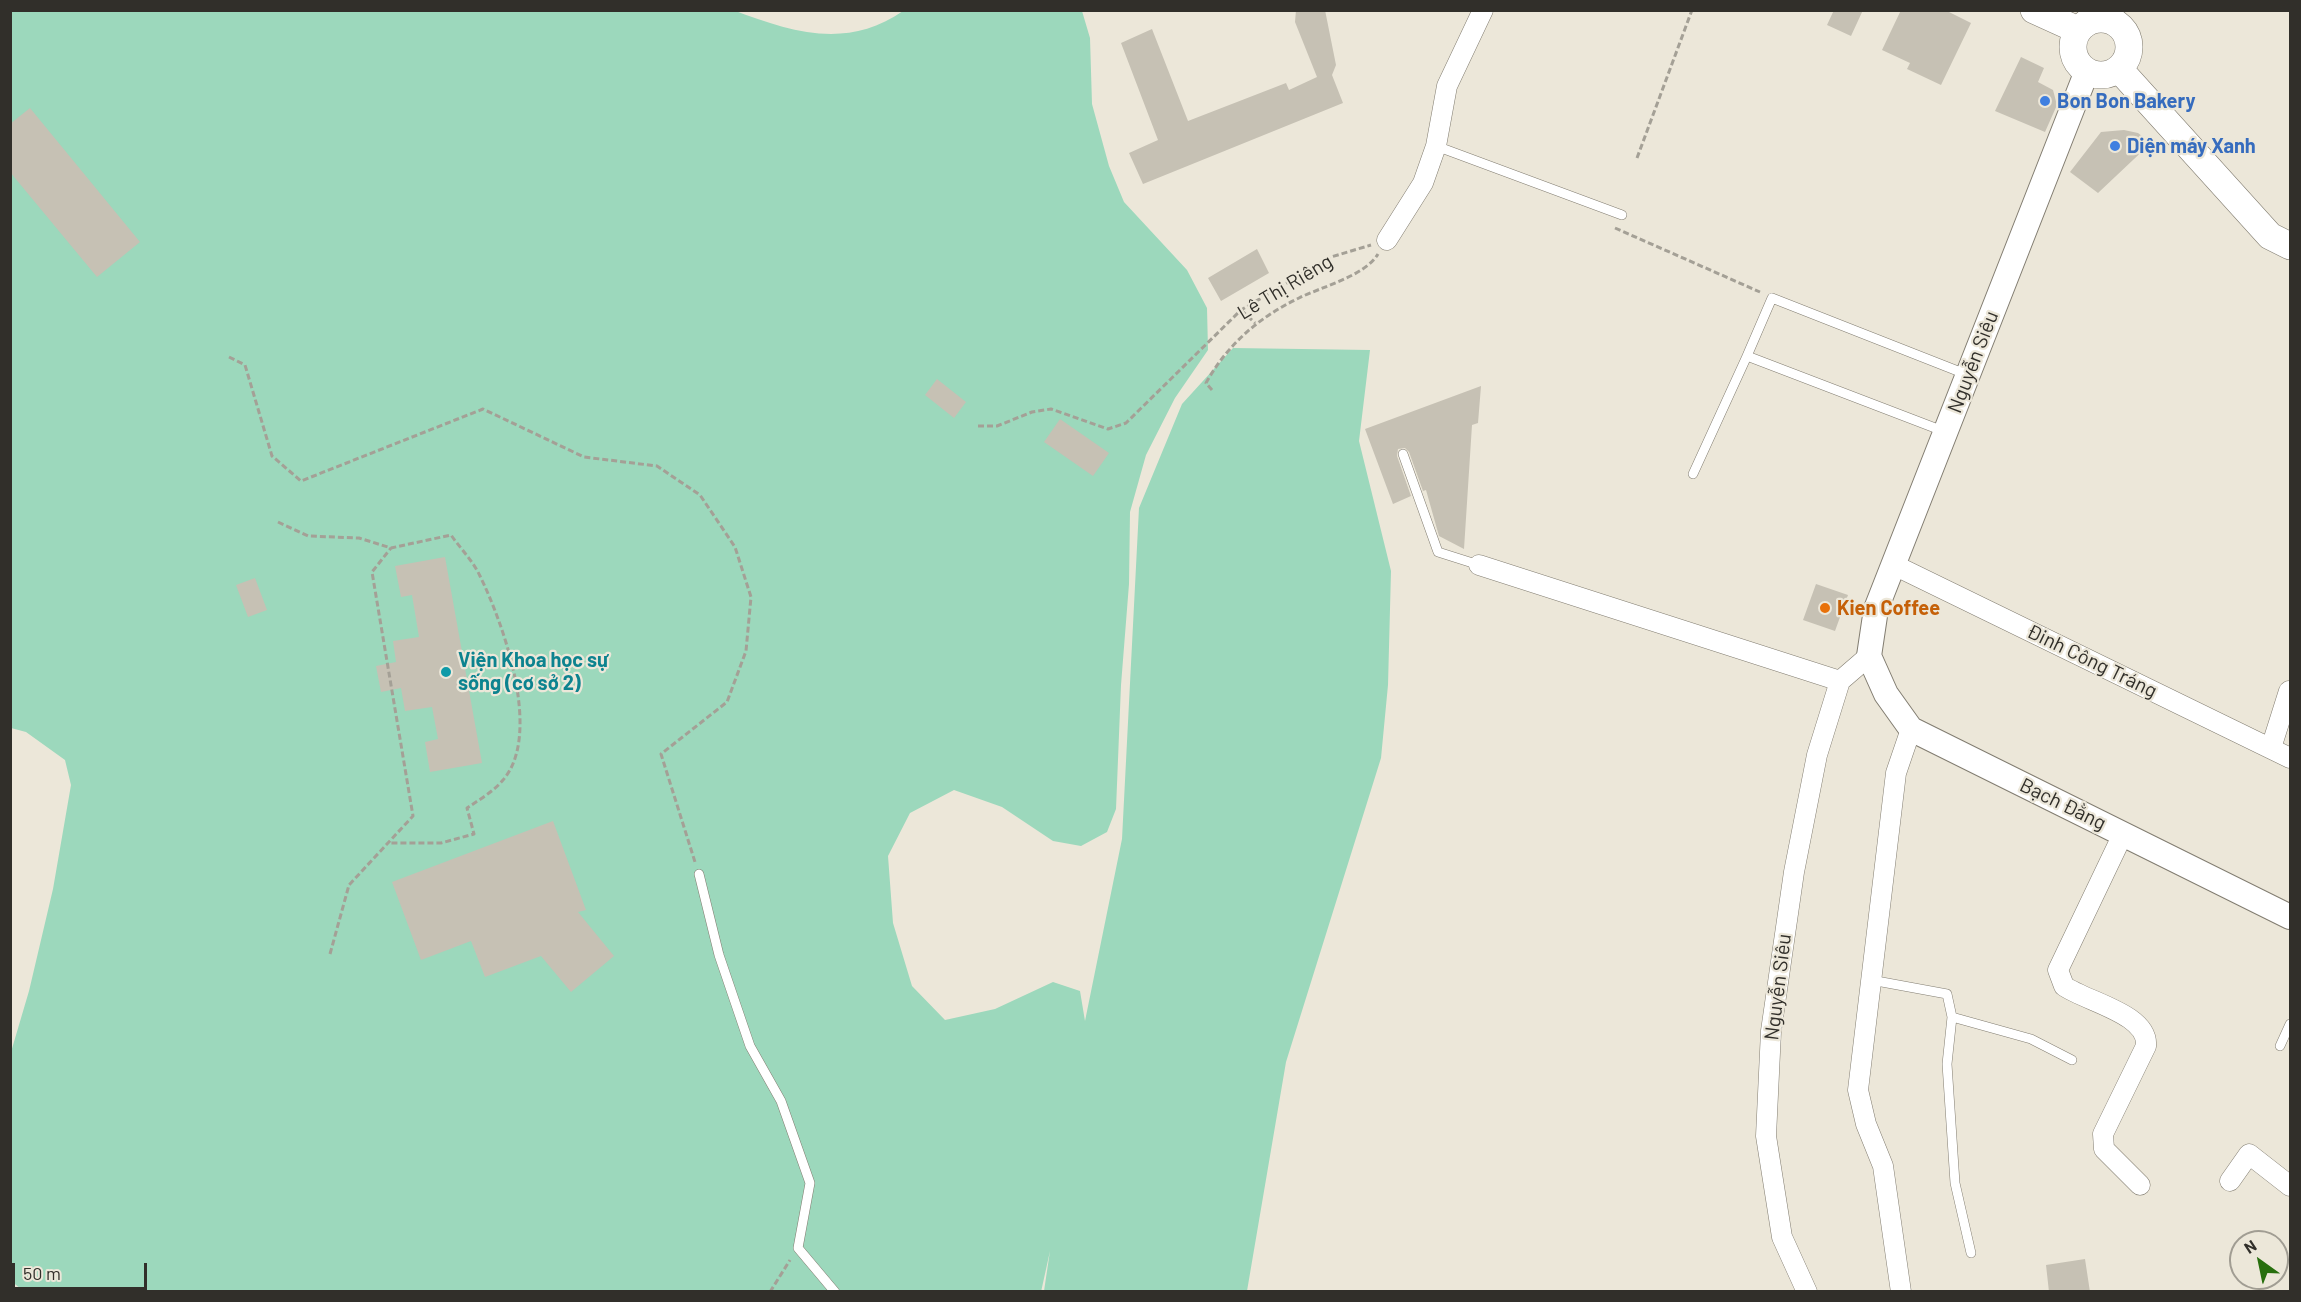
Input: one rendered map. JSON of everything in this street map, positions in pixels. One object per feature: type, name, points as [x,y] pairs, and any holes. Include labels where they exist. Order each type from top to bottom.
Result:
[{"type":"main road","points":[[2034,10],[2078,30]]},
{"type":"main road","points":[[2110,15],[2126,35],[2129,46],[2127,56],[2119,69],[2102,75],[2087,70],[2076,60],[2073,51],[2074,39],[2078,30],[2089,21],[2110,15]]},
{"type":"main road","points":[[2119,69],[2270,236],[2290,246]]},
{"type":"street","points":[[1387,240],[1423,183],[1436,146],[1447,86],[1483,10]]},
{"type":"street","name":"Nguyễn Siêu","points":[[1869,656],[1876,609],[2087,70]]},
{"type":"street","points":[[1479,565],[1840,681],[1869,656]]},
{"type":"street","name":"Đinh Công Tráng","points":[[1894,565],[2290,758]]},
{"type":"street","name":"Bạch Đằng","points":[[1869,656],[1886,694],[1911,729],[2290,917]]},
{"type":"street","name":"Nguyễn Siêu","points":[[1807,1292],[1782,1238],[1766,1136],[1771,1031],[1794,872],[1817,755],[1840,681]]},
{"type":"street","points":[[2271,748],[2290,689]]},
{"type":"street","points":[[1901,1292],[1883,1167],[1866,1124],[1858,1090],[1896,773],[1911,729]]},
{"type":"street","points":[[2123,834],[2058,970],[2064,986],[2137,1022],[2147,1037],[2146,1046],[2103,1134],[2102,1142],[2104,1149],[2140,1185]]},
{"type":"street","points":[[2230,1181],[2248,1154],[2290,1186]]},
{"type":"lane","points":[[1436,146],[1622,215]]},
{"type":"lane","points":[[1693,474],[1772,298],[1968,375]]},
{"type":"lane","points":[[1747,356],[1946,432]]},
{"type":"lane","points":[[1402,454],[1438,552],[1479,565]]},
{"type":"lane","points":[[699,874],[719,955],[750,1046],[780,1101],[810,1183],[798,1248],[836,1292]]},
{"type":"lane","points":[[1871,980],[1947,994],[1952,1017],[1947,1064],[1954,1183],[1971,1252]]},
{"type":"lane","points":[[1952,1017],[2031,1039],[2072,1060]]},
{"type":"lane","points":[[2280,1046],[2290,1024]]},
{"type":"path","points":[[1637,158],[1692,10]]},
{"type":"path","points":[[1622,215],[1615,229],[1772,298]]},
{"type":"path","points":[[1212,390],[1206,384],[1219,359],[1255,323],[1298,298],[1335,283],[1374,261],[1387,240]]},
{"type":"path","name":"Lê Thị Riêng","points":[[978,426],[997,426],[1032,412],[1051,409],[1108,429],[1126,423],[1241,309],[1331,256],[1387,240]]},
{"type":"path","points":[[1241,309],[1255,323]]},
{"type":"path","points":[[229,357],[245,364],[272,456],[300,482],[483,409],[584,457],[657,466],[700,495],[735,547],[751,597],[746,651],[727,702],[661,754],[699,874]]},
{"type":"path","points":[[278,522],[308,536],[359,538],[391,548],[450,535],[479,573],[500,621],[520,708],[518,750],[504,780],[467,808],[474,834],[441,843],[388,843]]},
{"type":"path","points":[[330,954],[349,885],[413,816],[372,572],[391,548]]},
{"type":"path","points":[[770,1292],[798,1248]]},
{"type":"green space","points":[[733,10],[798,30],[840,34],[882,23],[903,11],[1082,11],[1090,38],[1092,104],[1109,166],[1124,202],[1187,270],[1207,308],[1208,350],[1175,398],[1146,455],[1130,512],[1129,584],[1121,685],[1116,809],[1107,832],[1081,846],[1053,841],[1002,807],[954,790],[910,813],[888,856],[893,923],[912,986],[945,1020],[995,1009],[1053,982],[1080,991],[1085,1021],[1122,839],[1139,508],[1182,404],[1233,348],[1370,350],[1359,441],[1391,571],[1388,685],[1381,758],[1286,1062],[1247,1291],[1044,1291],[1050,1251],[1041,1292],[25,1292],[11,1281],[11,1052],[29,991],[53,889],[71,785],[65,760],[26,732],[11,728],[10,11]]},
{"type":"building","points":[[1296,10],[1325,10],[1336,65],[1332,75],[1343,103],[1143,184],[1129,153],[1158,140],[1121,43],[1152,29],[1188,121],[1286,83],[1289,90],[1317,77],[1295,22]]},
{"type":"building","points":[[1834,10],[1863,10],[1851,36],[1827,25]]},
{"type":"building","points":[[1901,10],[1945,10],[1971,23],[1941,85],[1907,69],[1910,63],[1882,50]]},
{"type":"building","points":[[2021,57],[2044,68],[2038,82],[2053,90],[2057,105],[2045,132],[1995,111]]},
{"type":"building","points":[[30,108],[140,242],[97,277],[10,172],[10,124]]},
{"type":"building","points":[[2124,130],[2138,133],[2151,143],[2098,193],[2070,172],[2101,132]]},
{"type":"building","points":[[1257,249],[1269,273],[1221,301],[1208,278]]},
{"type":"building","points":[[937,379],[966,402],[954,418],[925,395]]},
{"type":"building","points":[[1481,386],[1478,423],[1472,425],[1464,549],[1439,536],[1426,490],[1423,491],[1409,452],[1405,448],[1398,449],[1397,456],[1411,496],[1393,504],[1365,429]]},
{"type":"building","points":[[1060,419],[1109,453],[1093,476],[1044,442]]},
{"type":"building","name":"Viện Khoa học sự sống (cơ sở 2)","points":[[445,557],[482,763],[430,772],[425,742],[438,739],[432,707],[405,711],[401,688],[381,692],[376,666],[396,662],[393,641],[419,637],[412,595],[401,597],[395,566]]},
{"type":"building","points":[[255,578],[267,610],[248,617],[236,585]]},
{"type":"building","name":"Kien Coffee","points":[[1816,584],[1848,595],[1835,631],[1803,620]]},
{"type":"building","points":[[553,821],[586,910],[578,912],[614,956],[571,992],[541,956],[485,977],[471,941],[421,960],[392,882]]},
{"type":"building","points":[[2085,1259],[2090,1292],[2049,1292],[2046,1265]]},
{"type":"place","name":"Bon Bon Bakery","points":[[2045,101]]},
{"type":"place","name":"Diện máy Xanh","points":[[2115,146]]},
{"type":"place","name":"Kien Coffee","points":[[1825,608]]},
{"type":"place","name":"Viện Khoa học sự sống (cơ sở 2)","points":[[446,672]]}]
